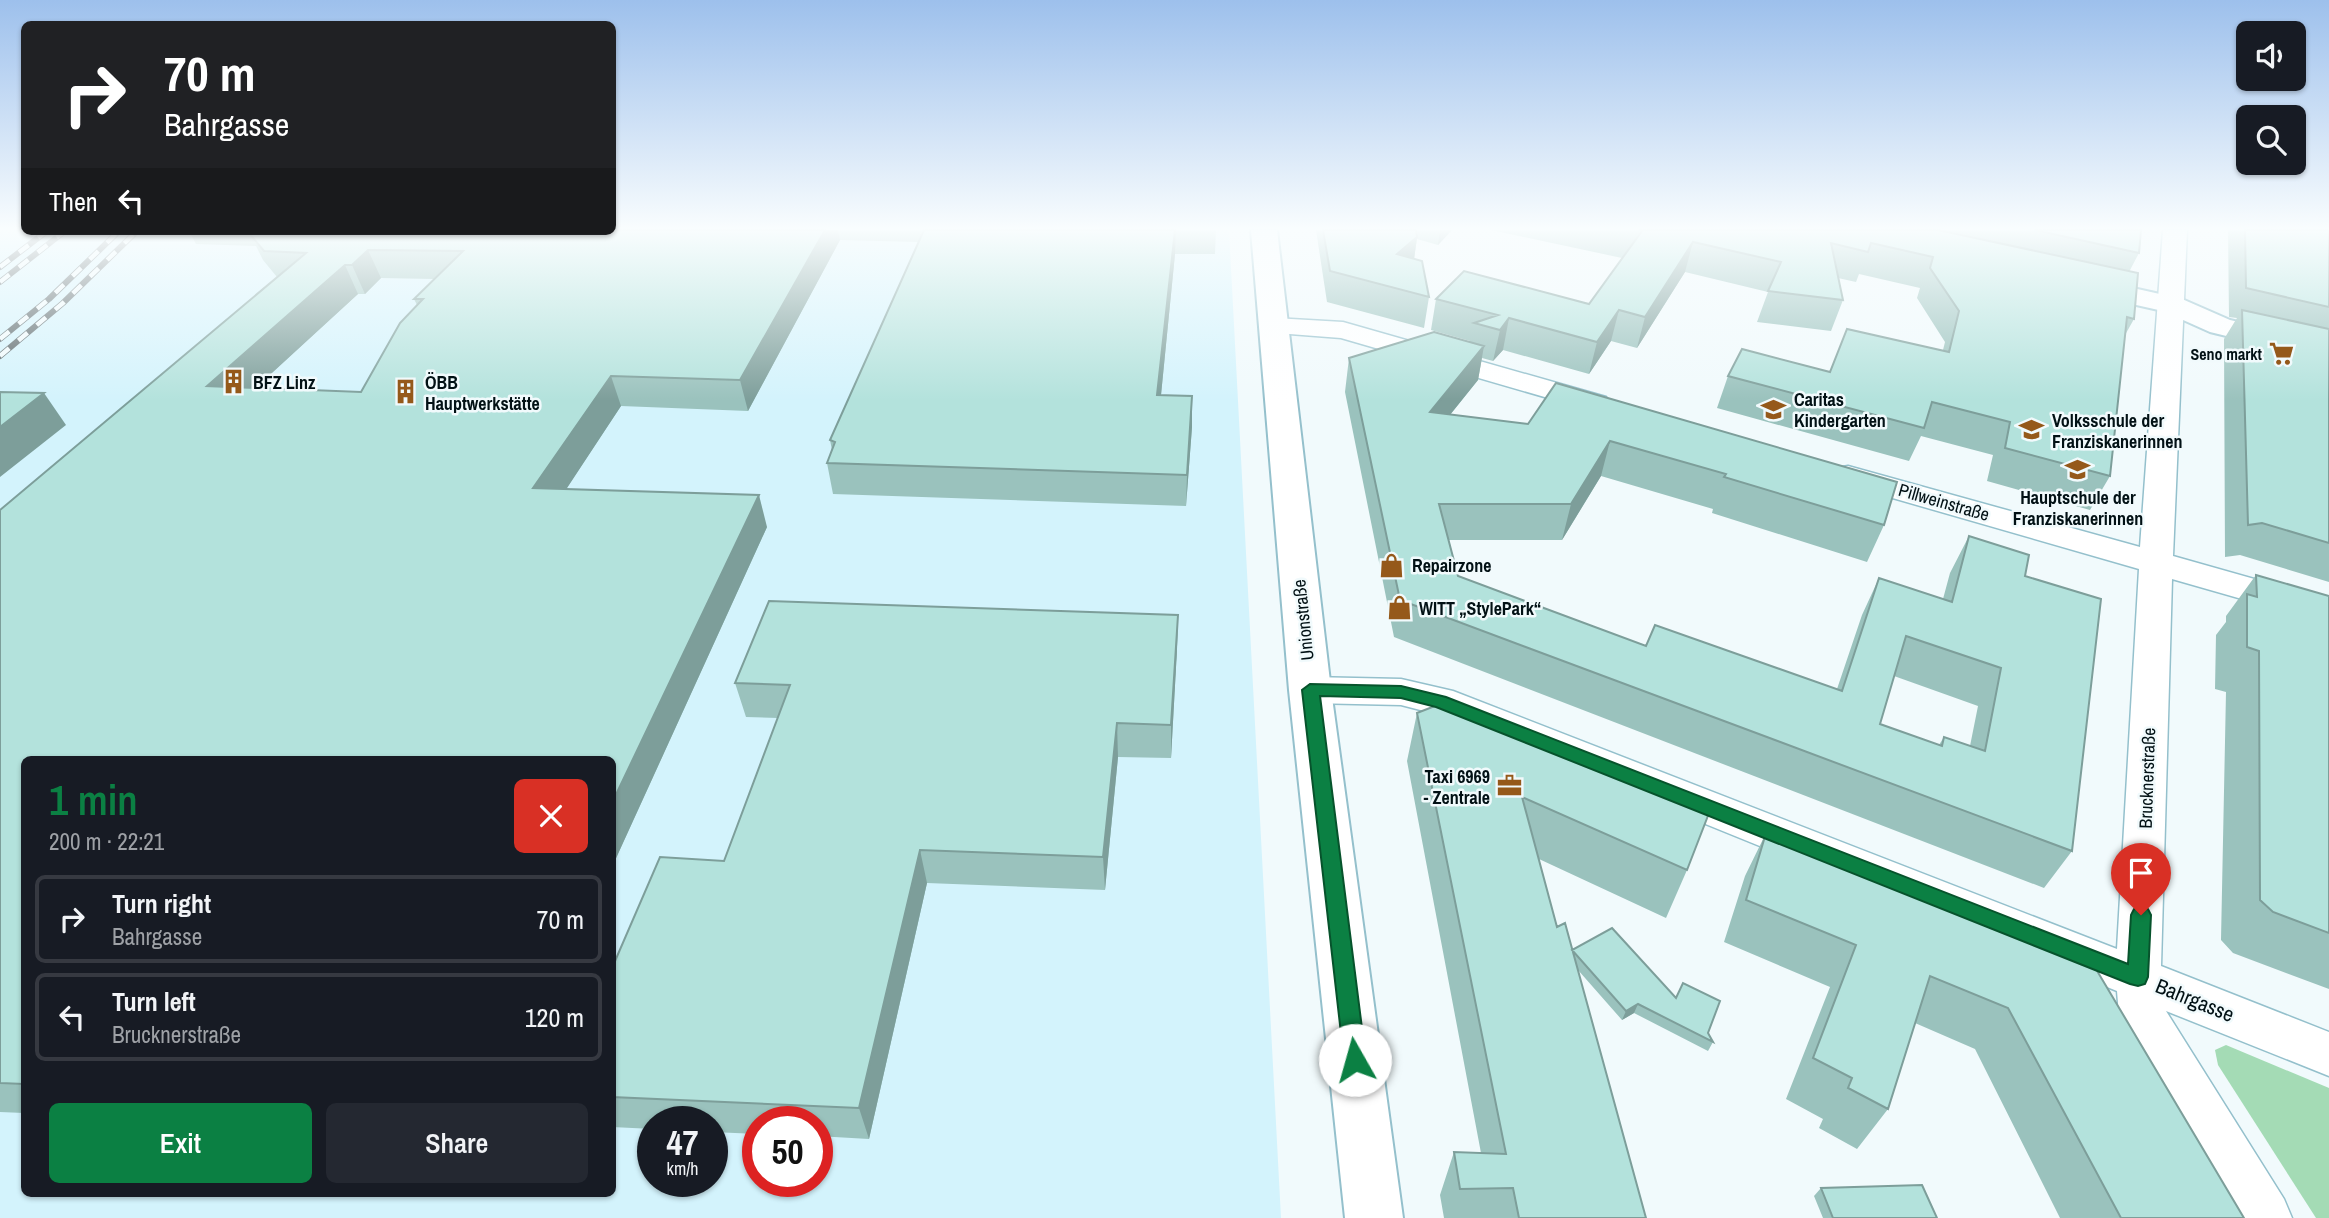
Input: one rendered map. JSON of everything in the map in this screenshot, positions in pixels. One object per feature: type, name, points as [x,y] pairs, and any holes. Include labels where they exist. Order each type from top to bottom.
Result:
[{"type":"main road","name":"Unionstraße","points":[[1270,287],[1310,690],[1374,1218]]},
{"type":"main road","points":[[2092,287],[2172,305],[2220,326],[2329,352]]},
{"type":"main road","points":[[2172,305],[2221,305],[2329,327]]},
{"type":"street","name":"Brucknerstraße","points":[[2173,287],[2156,563],[2138,977],[2143,1015],[2265,1218]]},
{"type":"street","points":[[1274,327],[1343,330],[1620,410]]},
{"type":"street","name":"Pillweinstraße","points":[[1817,466],[2329,612]]},
{"type":"street","name":"Bahrgasse","points":[[1310,690],[1401,692],[1440,701],[2329,1054]]},
{"type":"shaded area","points":[[0,287],[1232,287],[1281,1218],[0,1218]]},
{"type":"green space","points":[[2226,1045],[2329,1088],[2329,1218],[2316,1218],[2218,1065],[2215,1050]]},
{"type":"building","points":[[266,287],[320,287],[207,386],[361,392],[400,323],[423,299],[414,299],[426,287],[793,287],[740,380],[611,376],[533,488],[759,495],[616,795],[616,756],[21,756],[21,1084],[0,1083],[0,510]]},
{"type":"building","points":[[899,287],[1169,287],[1157,395],[1192,396],[1187,475],[827,463],[835,442],[830,440]]},
{"type":"building","points":[[1390,287],[1427,287],[1429,297]]},
{"type":"building","points":[[1448,287],[1524,287],[1589,304],[1601,287],[1664,287],[1645,317],[1619,310],[1597,342],[1509,318],[1500,330],[1474,323],[1498,315],[1436,299]]},
{"type":"building","points":[[1770,287],[1840,287],[1843,300],[1768,291]]},
{"type":"building","points":[[1943,287],[2137,287],[2134,319],[2127,317],[2110,476],[2005,448],[2010,422],[1932,402],[1924,428],[1728,376],[1742,349],[1830,372],[1847,329],[1949,352],[1959,311]]},
{"type":"building","points":[[2329,287],[2329,307],[2246,288]]},
{"type":"building","points":[[2242,310],[2329,329],[2329,543],[2262,523],[2248,525]]},
{"type":"building","points":[[1434,332],[1484,346],[1430,412],[1528,424],[1556,383],[1897,482],[1884,525],[1724,477],[1726,474],[1610,441],[1571,504],[1439,504],[1458,576],[1646,646],[1655,625],[1842,691],[1879,578],[1952,602],[1969,536],[2029,555],[2025,576],[2101,599],[2072,851],[1400,600],[1349,358]],"holes":[[[1906,636],[2001,668],[1985,751],[1944,737],[1942,746],[1880,724]]]},
{"type":"building","points":[[0,392],[44,393],[0,427]]},
{"type":"building","points":[[2256,575],[2329,596],[2329,933],[2273,912],[2260,900],[2259,651],[2247,647],[2247,594],[2257,597]]},
{"type":"building","points":[[769,601],[1178,615],[1171,725],[1117,723],[1103,857],[920,850],[859,1108],[616,1097],[616,959],[660,857],[724,861],[790,685],[735,683]]},
{"type":"building","points":[[1440,704],[1709,813],[1687,870],[1522,797],[1557,927],[1565,923],[1646,1218],[1519,1218],[1513,1188],[1460,1189],[1454,1152],[1506,1154],[1417,713]]},
{"type":"building","points":[[1766,833],[2093,964],[2244,1218],[2121,1218],[2008,1008],[1930,976],[1888,1109],[1848,1088],[1852,1078],[1813,1058],[1856,945],[1746,900]]},
{"type":"building","points":[[1612,928],[1676,998],[1683,983],[1720,1001],[1708,1033],[1713,1042],[1638,1004],[1626,1011],[1572,950]]},
{"type":"building","points":[[1922,1185],[1937,1218],[1833,1218],[1821,1188]]},
{"type":"railway","points":[[0,339],[62,287]]},
{"type":"railway","points":[[0,356],[80,287]]},
{"type":"place","name":"Seno markt","points":[[2282,354]]},
{"type":"place","name":"BFZ Linz","points":[[233,382]]},
{"type":"place","name":"ÖBB Hauptwerkstätte","points":[[405,392]]},
{"type":"place","name":"Caritas Kindergarten","points":[[1774,409]]},
{"type":"place","name":"Volksschule der Franziskanerinnen","points":[[2032,430]]},
{"type":"place","name":"Hauptschule der Franziskanerinnen","points":[[2078,470]]},
{"type":"place","name":"Repairzone","points":[[1392,565]]},
{"type":"place","name":"WITT „StylePark“","points":[[1399,608]]},
{"type":"place","name":"Taxi 6969 - Zentrale","points":[[1510,786]]},
{"type":"route","points":[[1355,1060],[1310,690],[1401,692],[1440,701],[2138,977],[2141,915]]}]
